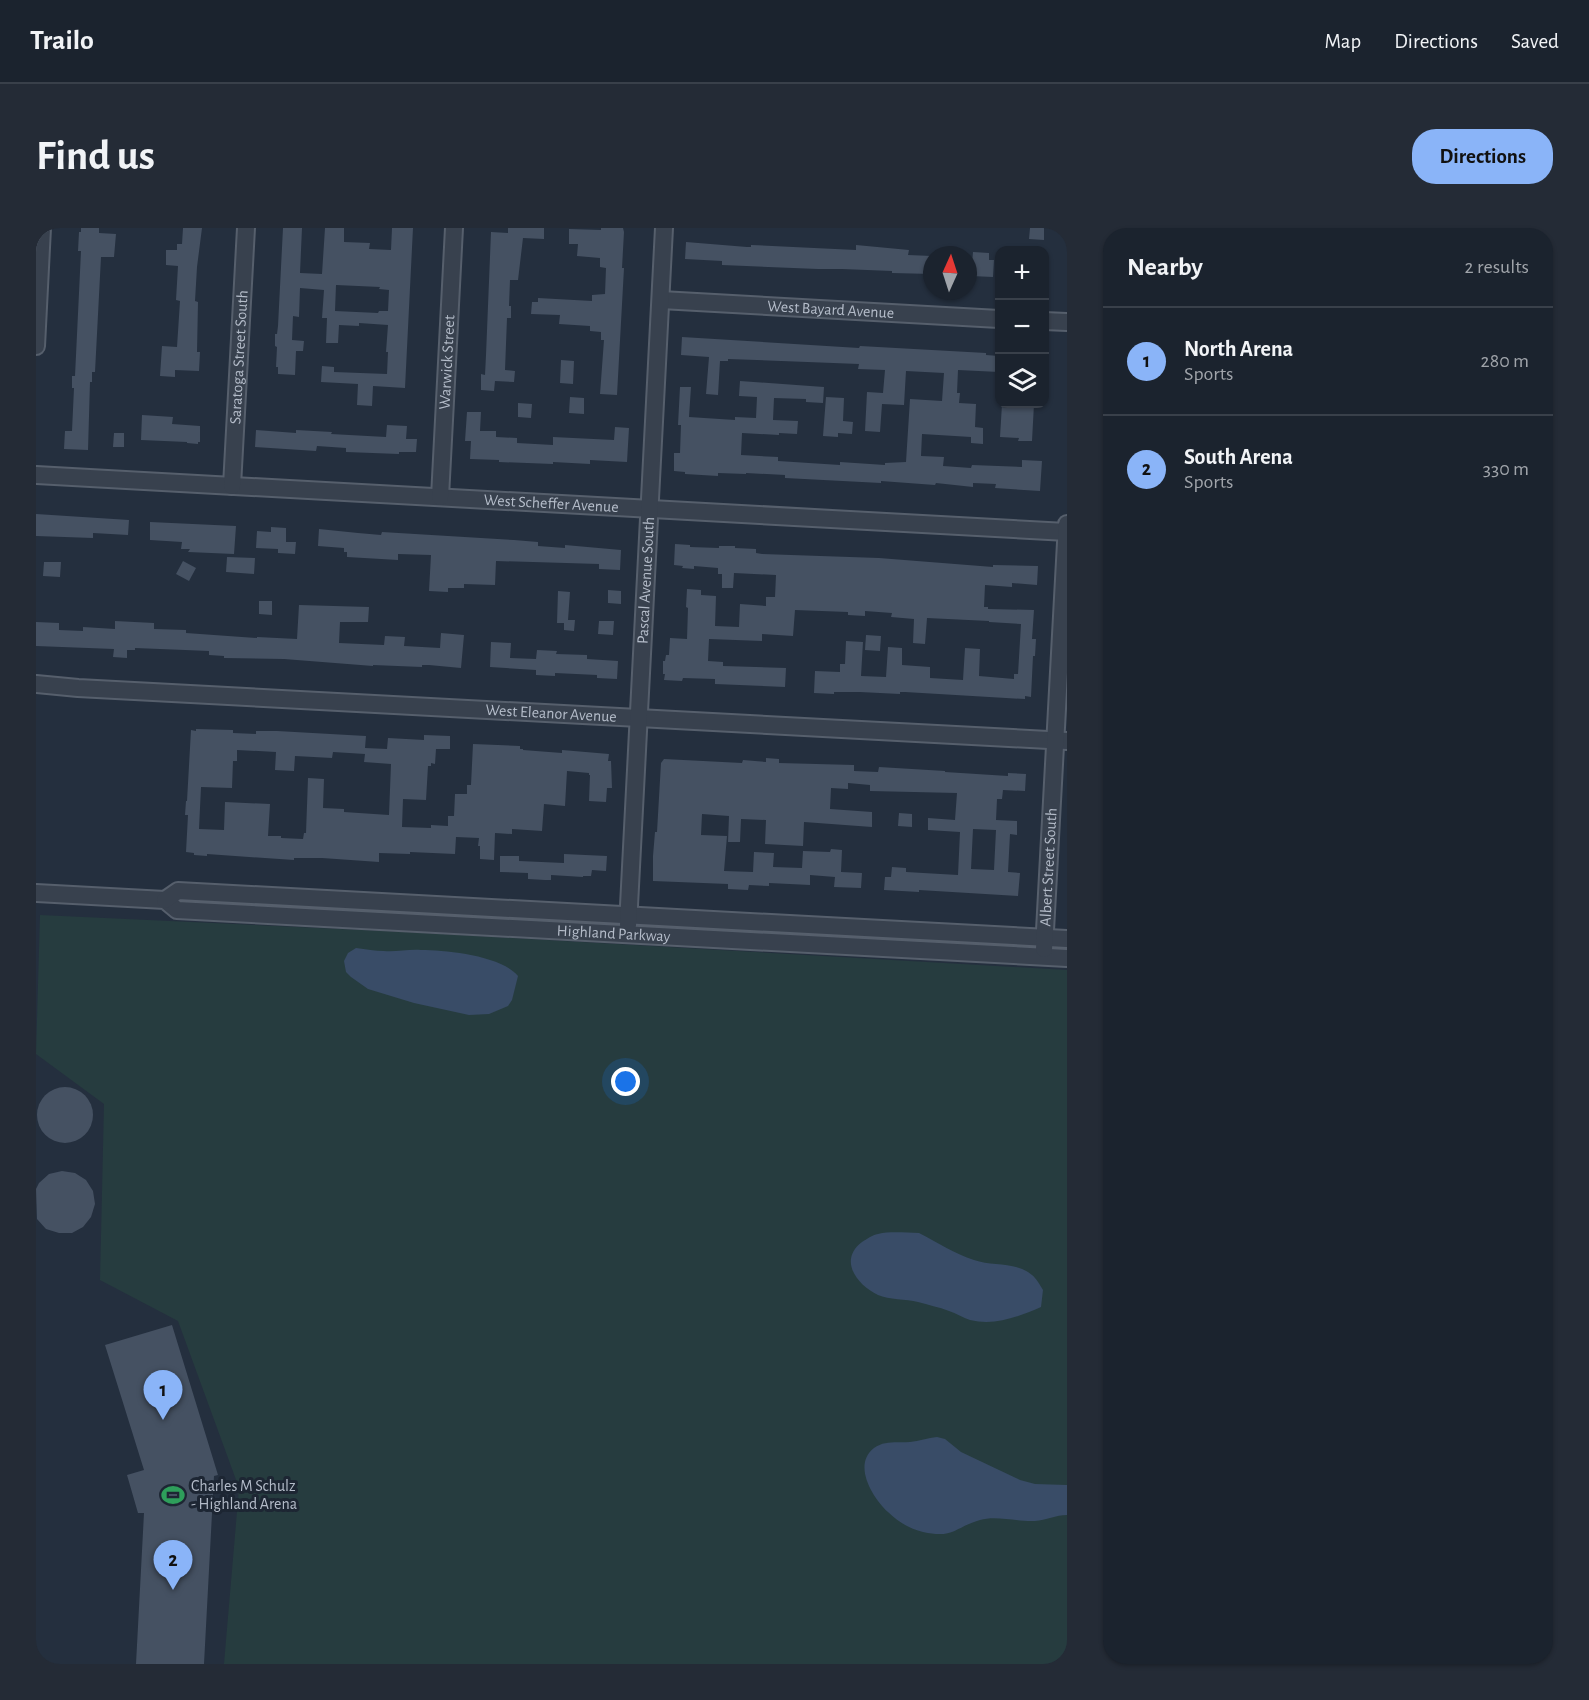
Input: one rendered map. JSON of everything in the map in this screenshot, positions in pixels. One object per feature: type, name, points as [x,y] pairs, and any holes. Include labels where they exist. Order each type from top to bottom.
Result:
[{"type":"street","points":[[36,346],[42,228]]},
{"type":"street","name":"Saratoga Street South","points":[[232,486],[246,228]]},
{"type":"street","name":"Warwick Street","points":[[440,497],[454,228]]},
{"type":"street","name":"Pascal Avenue South","points":[[627,933],[664,228]]},
{"type":"street","name":"West Bayard Avenue","points":[[661,300],[995,319]]},
{"type":"street","points":[[1049,321],[1067,322]]},
{"type":"street","name":"West Scheffer Avenue","points":[[36,475],[1067,532]]},
{"type":"street","name":"Albert Street South","points":[[1044,957],[1061,741],[1067,524]]},
{"type":"street","name":"West Eleanor Avenue","points":[[36,684],[1061,741]]},
{"type":"street","name":"Highland Parkway","points":[[165,900],[178,891],[1067,939]]},
{"type":"street","name":"Highland Parkway","points":[[36,893],[165,900],[177,910],[1067,958]]},
{"type":"green space","points":[[40,915],[406,932],[1067,970],[1067,1664],[224,1664],[239,1488],[178,1321],[100,1280],[104,1104],[36,1054]]},
{"type":"water","points":[[356,948],[377,951],[445,951],[487,959],[510,969],[518,976],[512,1000],[508,1006],[489,1014],[469,1015],[414,1003],[368,989],[346,972],[344,961],[348,953]]},
{"type":"water","points":[[883,1233],[919,1233],[974,1260],[1012,1266],[1026,1271],[1035,1278],[1043,1290],[1041,1307],[1006,1320],[979,1322],[918,1302],[882,1297],[870,1291],[857,1279],[853,1272],[851,1256],[862,1242]]},
{"type":"water","points":[[937,1437],[945,1439],[961,1452],[1020,1480],[1035,1484],[1067,1485],[1067,1515],[1035,1521],[986,1519],[941,1534],[923,1532],[904,1525],[882,1506],[871,1490],[865,1472],[868,1455],[882,1444]]},
{"type":"building","points":[[81,228],[99,228],[99,233],[116,234],[114,257],[101,257],[95,372],[92,372],[92,382],[90,382],[88,450],[64,449],[65,431],[72,431],[74,388],[72,388],[72,376],[75,376],[81,251],[78,251]]},
{"type":"building","points":[[183,228],[202,228],[195,301],[198,302],[199,371],[175,370],[175,377],[160,376],[162,346],[177,347],[180,301],[176,300],[178,266],[166,265],[166,250],[177,250],[177,244],[182,244]]},
{"type":"building","points":[[283,228],[302,228],[300,273],[322,274],[325,228],[344,228],[344,242],[370,243],[369,249],[391,250],[392,228],[413,228],[405,388],[373,386],[372,406],[357,405],[358,384],[321,382],[322,366],[334,367],[334,372],[387,374],[388,352],[386,352],[388,325],[359,323],[359,326],[339,325],[338,343],[326,343],[327,318],[322,318],[324,290],[300,288],[299,317],[293,316],[292,340],[304,341],[303,351],[296,351],[295,375],[278,374],[275,334],[277,334]],"holes":[[[336,285],[380,287],[379,289],[389,290],[388,311],[378,313],[335,311]]]},
{"type":"building","points":[[508,228],[544,228],[544,239],[523,238],[518,280],[510,280],[511,318],[507,318],[505,370],[515,371],[514,382],[495,381],[494,391],[481,390],[481,374],[485,375],[491,232],[508,233]]},
{"type":"building","points":[[601,228],[623,228],[624,232],[617,395],[600,394],[604,340],[601,340],[601,332],[590,331],[590,326],[559,324],[560,315],[531,314],[532,302],[538,302],[538,298],[592,301],[592,295],[605,294],[606,268],[600,267],[600,258],[577,256],[578,244],[569,244],[569,229],[601,230]]},
{"type":"building","points":[[1030,228],[1044,228],[1044,240],[1029,239]]},
{"type":"building","points":[[686,242],[747,247],[751,245],[856,250],[856,245],[909,250],[908,255],[923,256],[923,274],[722,265],[722,261],[685,259]]},
{"type":"building","points":[[977,252],[989,253],[989,260],[994,260],[993,277],[977,276]]},
{"type":"building","points":[[682,337],[986,353],[986,355],[995,356],[995,372],[958,370],[959,403],[976,404],[975,427],[983,428],[983,444],[971,443],[971,437],[922,434],[921,456],[944,457],[943,466],[971,468],[972,465],[1022,467],[1022,460],[1042,461],[1040,491],[995,488],[996,484],[973,483],[973,487],[936,483],[935,485],[785,478],[785,475],[746,473],[718,473],[718,476],[674,471],[674,453],[680,453],[681,425],[678,425],[680,387],[691,387],[689,417],[735,420],[735,417],[756,418],[757,397],[739,396],[740,381],[824,387],[823,403],[806,402],[806,399],[774,398],[773,420],[798,421],[797,434],[742,433],[741,455],[778,457],[778,461],[885,465],[885,463],[906,462],[910,399],[942,401],[944,373],[906,371],[904,405],[882,404],[880,432],[865,431],[867,392],[883,393],[885,370],[858,369],[859,364],[728,359],[728,361],[720,361],[718,395],[706,394],[709,357],[681,355]]},
{"type":"building","points":[[561,360],[574,361],[573,384],[560,383]]},
{"type":"building","points":[[570,397],[584,398],[584,414],[569,413]]},
{"type":"building","points":[[826,397],[844,398],[843,421],[853,422],[852,434],[838,433],[838,437],[823,436]]},
{"type":"building","points":[[518,403],[532,404],[531,418],[518,417]]},
{"type":"building","points":[[1002,408],[1034,408],[1032,441],[1000,437]]},
{"type":"building","points":[[467,412],[481,412],[480,431],[496,431],[496,437],[517,438],[517,443],[553,445],[553,437],[614,440],[615,427],[629,428],[627,462],[590,460],[590,464],[553,462],[553,464],[470,459],[471,441],[465,441]]},
{"type":"building","points":[[142,415],[173,417],[172,424],[200,426],[200,442],[198,444],[141,440]]},
{"type":"building","points":[[387,425],[407,426],[406,439],[417,439],[416,452],[399,452],[399,454],[346,452],[346,448],[317,446],[316,451],[255,447],[256,430],[296,433],[296,430],[386,437]]},
{"type":"building","points":[[114,433],[124,433],[124,447],[113,447]]},
{"type":"building","points":[[36,514],[129,520],[128,535],[93,533],[93,538],[36,536]]},
{"type":"building","points":[[150,522],[236,526],[234,554],[188,552],[190,549],[181,549],[182,542],[150,540]]},
{"type":"building","points":[[271,527],[286,528],[286,542],[296,542],[295,554],[278,553],[278,549],[256,548],[257,531],[271,532]]},
{"type":"building","points":[[319,529],[381,535],[382,532],[514,540],[538,542],[538,546],[565,548],[565,545],[621,550],[620,570],[599,569],[599,564],[496,561],[495,585],[464,584],[464,588],[448,588],[448,592],[429,591],[431,555],[398,554],[398,560],[347,557],[344,548],[318,546]]},
{"type":"building","points":[[675,544],[719,548],[719,546],[735,546],[735,548],[756,549],[756,553],[762,554],[879,558],[993,567],[993,565],[1038,566],[1037,585],[1012,583],[1012,587],[985,585],[984,607],[1034,610],[1032,639],[1036,639],[1031,697],[1025,696],[1025,699],[905,692],[900,692],[900,694],[814,693],[815,671],[840,672],[840,664],[845,664],[846,641],[863,642],[861,676],[886,677],[888,647],[902,648],[902,665],[930,667],[930,678],[963,680],[965,648],[980,649],[979,676],[1014,679],[1014,674],[1018,674],[1021,624],[927,618],[925,644],[913,643],[914,619],[891,617],[892,613],[865,611],[865,616],[848,615],[848,612],[795,610],[793,636],[762,634],[762,641],[709,639],[708,661],[723,662],[723,666],[786,668],[785,687],[715,684],[715,679],[664,680],[663,661],[666,655],[669,655],[670,638],[687,639],[687,589],[701,590],[701,595],[716,596],[715,626],[739,627],[740,604],[766,606],[766,597],[775,597],[776,575],[734,573],[733,588],[722,588],[722,574],[718,574],[718,568],[694,566],[694,569],[674,565]]},
{"type":"building","points":[[227,557],[255,558],[254,574],[226,572]]},
{"type":"building","points":[[183,561],[196,568],[189,581],[176,574]]},
{"type":"building","points":[[44,562],[61,562],[60,577],[43,576]]},
{"type":"building","points":[[608,590],[621,591],[621,604],[608,603]]},
{"type":"building","points":[[558,591],[570,592],[568,620],[575,620],[574,631],[564,630],[564,623],[557,623]]},
{"type":"building","points":[[259,601],[272,601],[272,615],[259,614]]},
{"type":"building","points":[[299,605],[369,607],[368,622],[340,622],[339,643],[384,645],[385,636],[405,637],[404,646],[440,648],[441,633],[464,635],[461,668],[224,658],[224,656],[209,655],[209,651],[135,648],[135,650],[127,650],[127,658],[113,657],[114,649],[36,646],[36,622],[59,623],[59,630],[83,631],[83,627],[115,629],[115,621],[154,623],[154,629],[186,630],[186,633],[297,639]]},
{"type":"building","points":[[599,621],[614,621],[613,635],[598,634]]},
{"type":"building","points":[[866,635],[881,636],[880,651],[865,650]]},
{"type":"building","points":[[491,642],[511,643],[510,658],[536,659],[537,650],[557,651],[556,654],[587,655],[587,659],[618,661],[617,679],[597,678],[597,675],[555,673],[555,676],[536,675],[536,670],[490,667]]},
{"type":"building","points":[[196,729],[233,730],[233,733],[256,734],[256,731],[277,731],[366,736],[365,748],[387,749],[388,738],[424,740],[424,735],[450,736],[450,749],[436,749],[435,764],[431,763],[431,766],[428,766],[426,800],[403,799],[402,827],[448,826],[448,816],[454,816],[455,794],[467,794],[467,785],[471,785],[473,744],[520,746],[523,750],[562,753],[562,750],[609,754],[612,788],[607,788],[606,802],[589,801],[589,773],[567,771],[565,806],[544,804],[542,831],[512,829],[512,834],[495,833],[494,860],[480,859],[479,838],[456,837],[455,854],[379,853],[379,862],[322,858],[294,858],[294,860],[194,855],[194,853],[186,852],[188,815],[185,815],[191,730],[196,731]],"holes":[[[237,750],[276,752],[275,770],[294,771],[295,756],[332,758],[333,752],[365,754],[364,762],[391,764],[389,815],[323,808],[324,779],[308,778],[306,833],[303,839],[268,836],[270,804],[225,802],[224,830],[199,829],[201,787],[232,788],[233,761],[237,761]]]},
{"type":"building","points":[[766,758],[779,759],[779,763],[854,765],[854,771],[878,772],[879,767],[1008,776],[1008,773],[1026,774],[1025,791],[1003,790],[1002,799],[997,799],[996,820],[1017,821],[1017,835],[1010,834],[1008,872],[1020,873],[1018,896],[884,890],[885,877],[891,877],[892,867],[906,868],[906,872],[958,875],[960,832],[928,830],[928,818],[955,820],[957,793],[870,791],[870,785],[848,783],[848,789],[831,788],[830,809],[872,812],[872,827],[804,822],[803,846],[765,844],[766,820],[741,819],[740,842],[728,842],[729,816],[702,814],[701,835],[727,836],[724,871],[753,872],[754,852],[774,853],[773,867],[802,868],[803,851],[842,850],[841,872],[862,873],[861,888],[834,887],[835,877],[810,875],[810,885],[769,883],[769,886],[749,885],[748,890],[728,889],[728,884],[653,881],[661,763],[664,759],[766,762]],"holes":[[[973,829],[996,830],[994,870],[971,869]]]},
{"type":"building","points":[[899,813],[912,814],[912,827],[898,826]]},
{"type":"building","points":[[564,854],[607,856],[606,871],[592,870],[591,876],[583,877],[551,875],[551,880],[528,879],[528,873],[500,872],[500,856],[519,856],[519,861],[564,863]]},
{"type":"building","points":[[60,1087],[70,1087],[85,1095],[91,1104],[93,1115],[91,1126],[85,1135],[70,1143],[60,1143],[49,1138],[42,1131],[37,1120],[37,1110],[42,1099],[49,1092]]},
{"type":"building","points":[[62,1171],[75,1173],[86,1180],[93,1191],[95,1204],[91,1217],[83,1227],[72,1233],[59,1233],[46,1229],[37,1219],[36,1189],[39,1183],[49,1174]]},
{"type":"building","name":"Charles M Schulz - Highland Arena","points":[[172,1325],[218,1475],[214,1476],[204,1664],[136,1664],[144,1513],[138,1513],[127,1475],[144,1470],[105,1345]]},
{"type":"place","name":"North Arena","points":[[163,1420]]},
{"type":"place","name":"Charles M Schulz - Highland Arena","points":[[173,1495]]},
{"type":"place","name":"South Arena","points":[[173,1590]]}]
